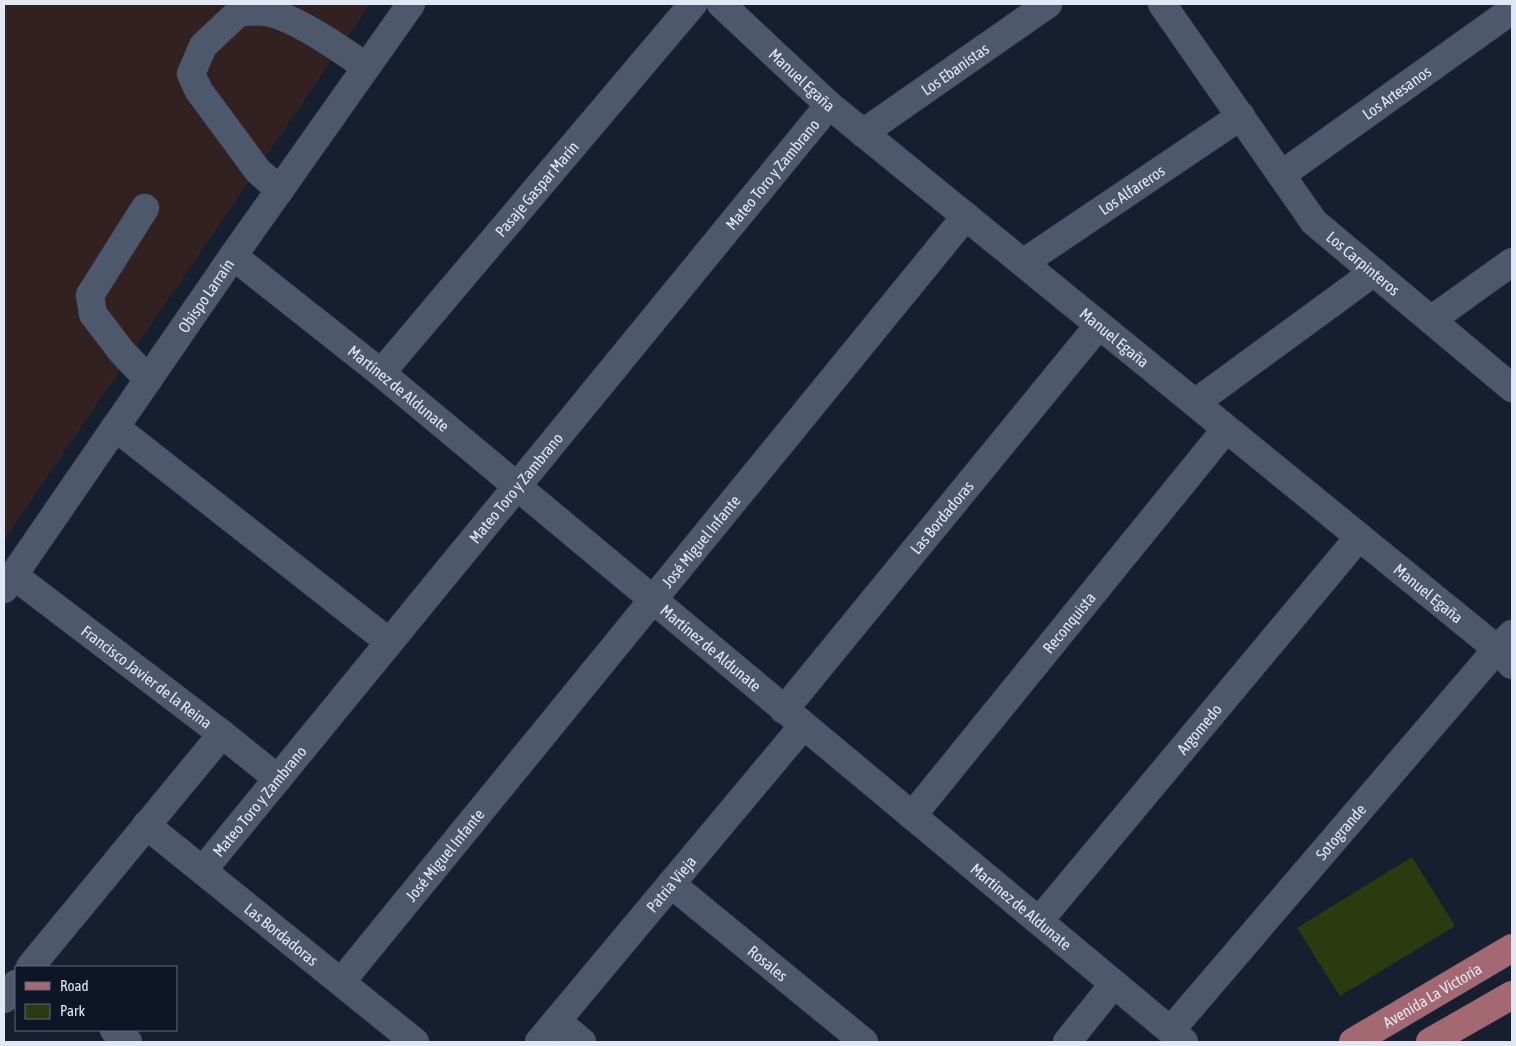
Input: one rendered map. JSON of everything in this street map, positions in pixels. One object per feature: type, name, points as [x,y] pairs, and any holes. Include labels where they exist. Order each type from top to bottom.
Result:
[{"type":"main road","name":"Avenida La Victoria","points":[[1353,1042],[1512,948]]},
{"type":"main road","points":[[1430,1042],[1512,995]]},
{"type":"street","name":"Obispo Larraín","points":[[11,570],[115,427],[411,4]]},
{"type":"street","name":"Pasaje Gaspar Marín","points":[[381,373],[693,4]]},
{"type":"street","name":"Manuel Egaña","points":[[721,4],[829,105],[863,133],[1359,537],[1507,650]]},
{"type":"street","name":"Los Ebanistas","points":[[863,133],[1048,4]]},
{"type":"street","points":[[1162,4],[1241,116]]},
{"type":"street","name":"Los Artesanos","points":[[1281,175],[1512,10]]},
{"type":"street","points":[[280,190],[258,171],[199,91],[190,74],[203,46],[239,12],[270,12],[292,21],[347,54],[366,68]]},
{"type":"street","name":"Mateo Toro y Zambrano","points":[[203,870],[829,105]]},
{"type":"street","name":"Los Carpinteros","points":[[1241,116],[1314,222],[1512,388]]},
{"type":"street","name":"Los Alfareros","points":[[1023,263],[1241,116]]},
{"type":"street","points":[[145,208],[90,295],[93,314],[122,352],[148,379]]},
{"type":"street","name":"José Miguel Infante","points":[[341,982],[966,216]]},
{"type":"street","name":"Martínez de Aldunate","points":[[233,256],[381,373],[1039,921],[1113,985],[1177,1036]]},
{"type":"street","points":[[1432,320],[1512,262]]},
{"type":"street","points":[[1195,403],[1374,272]]},
{"type":"street","name":"Las Bordadoras","points":[[793,718],[1099,325]]},
{"type":"street","points":[[115,427],[389,642]]},
{"type":"street","name":"Reconquista","points":[[912,816],[1226,429]]},
{"type":"street","name":"Argomedo","points":[[1039,921],[1359,537]]},
{"type":"street","name":"Francisco Javier de la Reina","points":[[11,570],[278,779]]},
{"type":"street","name":"Sotogrande","points":[[1177,1036],[1507,650]]},
{"type":"street","name":"Patria Vieja","points":[[539,1042],[671,884],[793,718]]},
{"type":"street","points":[[34,966],[146,825],[222,734]]},
{"type":"street","name":"Las Bordadoras","points":[[146,825],[415,1042]]},
{"type":"street","name":"Rosales","points":[[671,884],[864,1042]]},
{"type":"street","points":[[4,999],[15,985]]},
{"type":"street","points":[[1067,1042],[1113,985]]},
{"type":"street","points":[[557,1021],[582,1042]]},
{"type":"street","points":[[115,1031],[128,1042]]},
{"type":"shaded area","points":[[4,4],[370,4],[4,540]]},
{"type":"green space","points":[[1412,857],[1455,926],[1340,996],[1297,928]]}]
